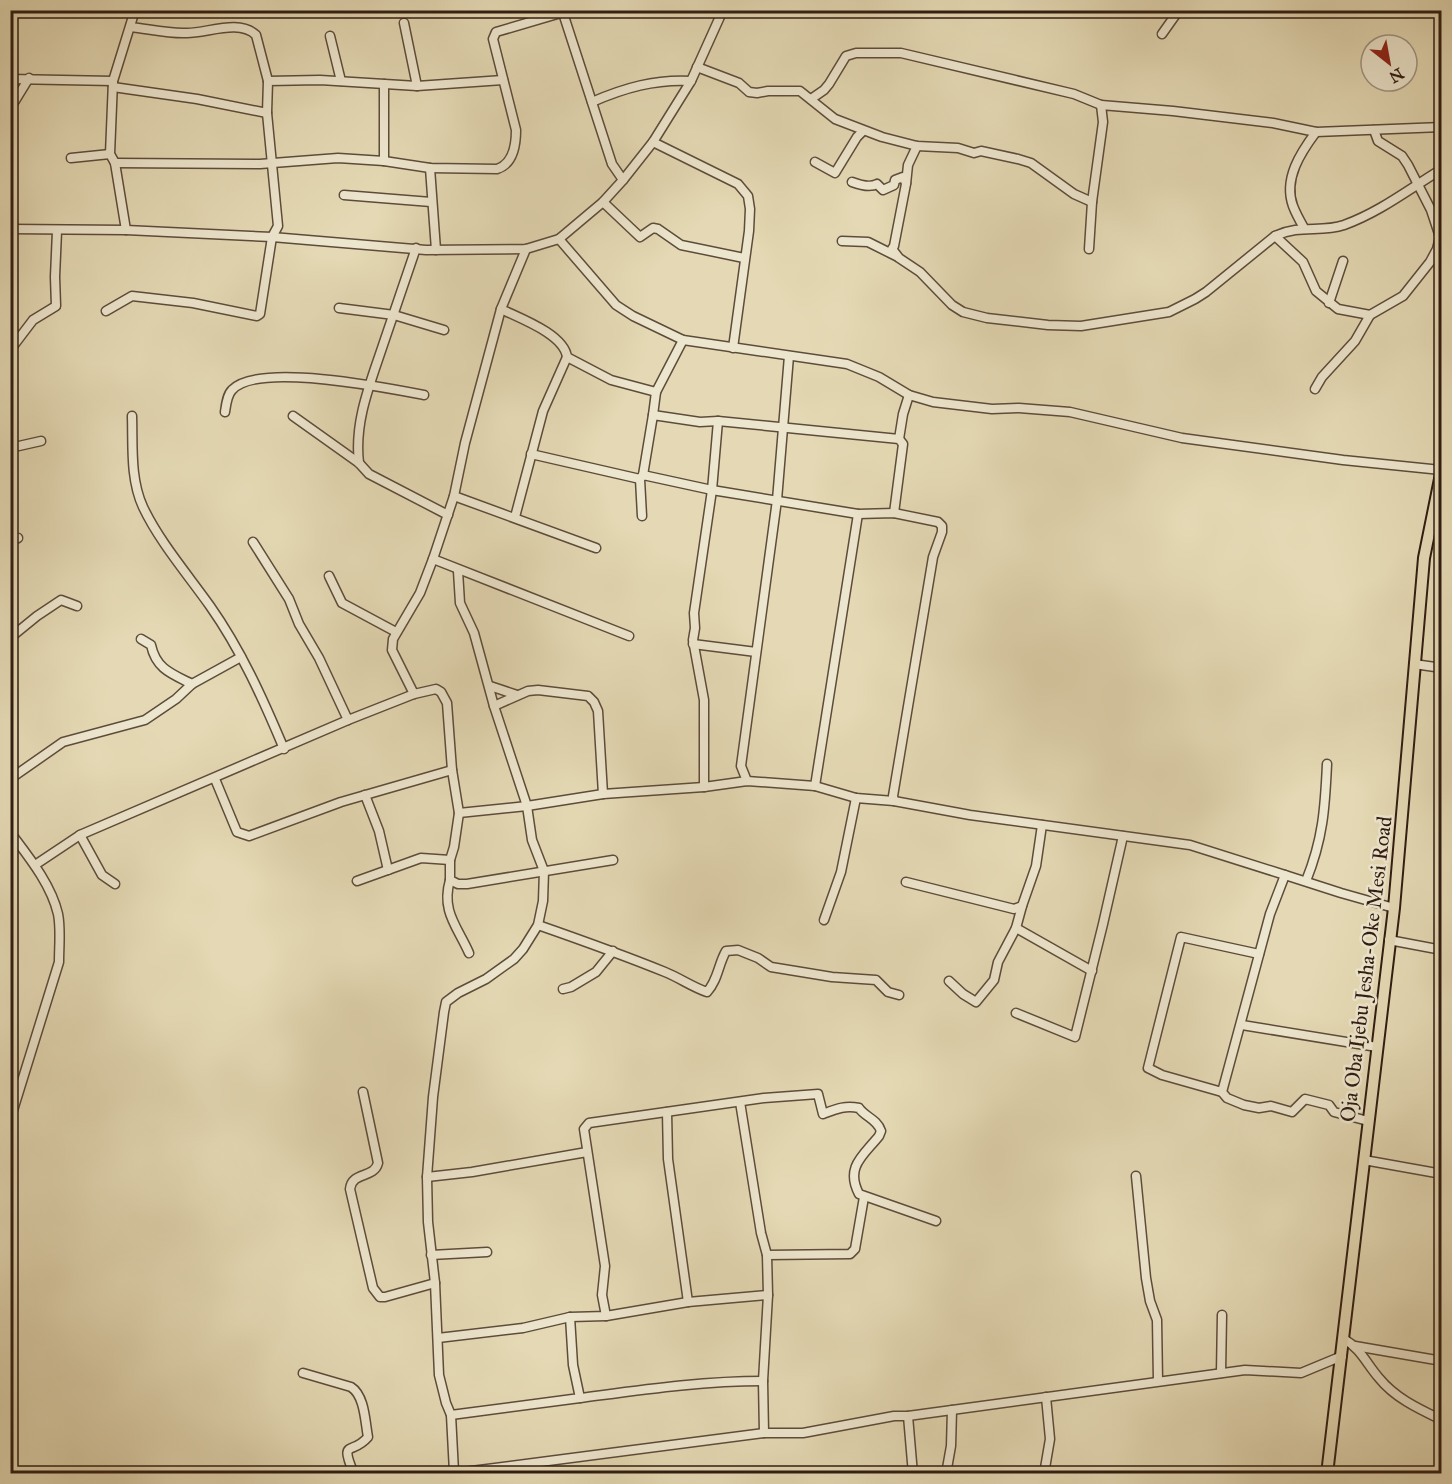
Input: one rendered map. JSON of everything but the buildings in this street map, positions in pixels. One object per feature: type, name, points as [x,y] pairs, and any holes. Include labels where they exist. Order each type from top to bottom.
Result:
[{"type":"main road","name":"Oja Oba Ijebu Jesha-Oke Mesi Road","points":[[1327,1473],[1394,908],[1424,558],[1441,470]]},
{"type":"street","points":[[126,230],[115,163],[110,154],[113,84],[135,10]]},
{"type":"street","points":[[10,229],[126,230],[272,237],[436,250],[526,249],[559,239],[603,202],[653,142],[697,68],[723,10]]},
{"type":"street","points":[[1162,34],[1179,10]]},
{"type":"street","points":[[115,163],[273,163],[338,158],[384,161],[430,168],[497,169],[506,166],[516,142],[516,130],[493,39],[494,35],[496,32],[567,12],[612,164],[623,180]]},
{"type":"street","points":[[404,23],[417,86]]},
{"type":"street","points":[[106,311],[132,296],[193,303],[258,316],[272,237],[278,226],[267,113],[268,81],[256,35],[245,28],[189,34],[131,27]]},
{"type":"street","points":[[330,36],[341,81]]},
{"type":"street","points":[[811,99],[830,84],[846,56],[856,53],[901,53],[1074,94],[1101,105],[1273,123],[1316,132],[1442,128]]},
{"type":"street","points":[[697,68],[739,83],[749,92],[795,90],[805,94],[835,119],[863,131],[917,146],[958,148],[974,153],[981,151],[1018,159],[1031,164],[1074,194],[1092,202]]},
{"type":"street","points":[[10,79],[29,78],[113,84],[267,113]]},
{"type":"street","points":[[10,109],[29,78]]},
{"type":"street","points":[[268,81],[341,81],[417,86],[503,80]]},
{"type":"street","points":[[592,102],[636,85],[670,80],[690,81]]},
{"type":"street","points":[[384,84],[384,161]]},
{"type":"street","points":[[1089,249],[1092,202],[1103,122],[1101,105]]},
{"type":"street","points":[[1315,389],[1322,377],[1355,341],[1370,315],[1403,296],[1430,262],[1440,241],[1431,210],[1402,156],[1378,141],[1374,130]]},
{"type":"street","points":[[815,162],[835,173],[863,131]]},
{"type":"street","points":[[1304,228],[1292,205],[1291,186],[1296,161],[1316,132]]},
{"type":"street","points":[[653,142],[738,184],[748,196],[749,231],[733,348]]},
{"type":"street","points":[[899,258],[892,249],[908,165],[917,146]]},
{"type":"street","points":[[71,158],[110,154]]},
{"type":"street","points":[[430,168],[436,250]]},
{"type":"street","points":[[843,241],[868,242],[899,258],[920,272],[952,305],[963,312],[1009,321],[1081,326],[1169,312],[1214,286],[1275,236],[1287,230],[1332,228],[1344,225],[1399,198],[1417,184],[1442,170]]},
{"type":"street","points":[[852,182],[860,185],[874,186],[877,184],[883,190],[894,185],[895,180],[903,177],[906,184]]},
{"type":"street","points":[[344,195],[431,202]]},
{"type":"street","points":[[603,202],[640,237],[653,228],[658,229],[681,245],[744,258]]},
{"type":"street","points":[[14,345],[33,320],[56,306],[57,231]]},
{"type":"street","points":[[1275,236],[1303,262],[1316,291],[1329,303],[1347,312],[1370,315]]},
{"type":"street","points":[[559,239],[616,305],[683,340],[847,364],[864,370],[909,395],[933,402],[965,407],[1070,412],[1182,438],[1343,460],[1441,470]]},
{"type":"street","points":[[358,463],[356,444],[358,428],[370,384],[416,248]]},
{"type":"street","points":[[414,694],[392,651],[393,639],[420,593],[433,560],[454,496],[465,443],[501,309],[526,249]]},
{"type":"street","points":[[1329,303],[1342,261]]},
{"type":"street","points":[[339,308],[394,315],[444,330]]},
{"type":"street","points":[[501,309],[538,326],[553,338],[566,352],[567,357],[543,411],[515,517]]},
{"type":"street","points":[[642,516],[641,477],[656,392],[683,340]]},
{"type":"street","points":[[747,781],[741,766],[777,501],[789,356]]},
{"type":"street","points":[[567,357],[611,380],[656,392]]},
{"type":"street","points":[[225,412],[230,391],[246,382],[269,378],[304,377],[370,384],[424,395]]},
{"type":"street","points":[[899,439],[909,395]]},
{"type":"street","points":[[653,415],[700,422],[718,421],[899,439],[903,444],[894,513]]},
{"type":"street","points":[[132,416],[135,479],[142,506],[172,554],[211,607],[241,657],[284,749]]},
{"type":"street","points":[[293,416],[358,463],[369,474],[448,515]]},
{"type":"street","points":[[704,788],[704,700],[693,644],[694,613],[712,490],[718,421]]},
{"type":"street","points":[[10,448],[41,441]]},
{"type":"street","points":[[531,454],[641,477],[777,501],[858,514],[894,513],[938,522],[942,526],[933,557],[894,801]]},
{"type":"street","points":[[454,496],[596,548]]},
{"type":"street","points":[[815,786],[858,514]]},
{"type":"street","points":[[253,542],[289,599],[299,624],[319,658],[348,720]]},
{"type":"street","points":[[433,560],[629,636]]},
{"type":"street","points":[[458,571],[460,603],[474,633],[494,706],[527,806],[532,840],[544,871],[543,901],[538,925],[523,949],[514,959],[486,979],[458,993],[446,1002],[433,1097],[427,1177],[439,1376],[451,1414],[451,1473],[764,1433],[803,1433],[887,1417],[1221,1373],[1256,1370],[1301,1373],[1342,1356]]},
{"type":"street","points":[[329,576],[342,603],[396,632]]},
{"type":"street","points":[[11,638],[61,600],[77,606]]},
{"type":"street","points":[[141,639],[151,645],[157,663],[192,684]]},
{"type":"street","points":[[693,644],[756,652]]},
{"type":"street","points":[[10,779],[63,742],[145,720],[176,699],[192,684],[241,657]]},
{"type":"street","points":[[1414,664],[1442,668]]},
{"type":"street","points":[[490,686],[517,696]]},
{"type":"street","points":[[35,865],[80,835],[348,720],[414,694],[436,689],[445,697],[459,813],[450,860],[446,906],[469,953]]},
{"type":"street","points":[[494,706],[528,691],[548,690],[588,696],[594,702],[599,718],[603,794]]},
{"type":"street","points":[[1306,881],[1316,855],[1324,819],[1328,764]]},
{"type":"street","points":[[215,779],[237,832],[249,836],[365,795],[452,770]]},
{"type":"street","points":[[459,813],[527,806],[603,794],[704,788],[747,781],[815,786],[856,798],[894,801],[970,815],[1190,845],[1394,908]]},
{"type":"street","points":[[365,795],[379,831],[388,870]]},
{"type":"street","points":[[824,920],[841,872],[856,798]]},
{"type":"street","points":[[949,981],[976,1002],[994,980],[998,962],[1016,928],[1036,866],[1042,825]]},
{"type":"street","points":[[10,832],[40,872],[58,914],[59,962],[10,1120]]},
{"type":"street","points":[[80,835],[102,875],[115,884]]},
{"type":"street","points":[[1016,1013],[1075,1037],[1123,836]]},
{"type":"street","points":[[357,881],[421,858],[450,860]]},
{"type":"street","points":[[450,880],[459,884],[467,884],[613,860]]},
{"type":"street","points":[[1222,1092],[1242,1025],[1270,914],[1285,874]]},
{"type":"street","points":[[906,882],[1014,909],[1022,906]]},
{"type":"street","points":[[538,925],[677,976],[695,988],[707,992],[715,982],[726,951],[738,950],[758,958],[771,967],[832,977],[876,980],[888,992],[899,995]]},
{"type":"street","points":[[1016,928],[1092,971]]},
{"type":"street","points":[[1259,954],[1180,938],[1148,1068],[1162,1075],[1222,1092],[1227,1098],[1244,1106],[1271,1106],[1292,1112],[1305,1099],[1329,1105],[1334,1112],[1368,1121]]},
{"type":"street","points":[[1389,940],[1442,950]]},
{"type":"street","points":[[563,989],[571,987],[596,972],[613,951]]},
{"type":"street","points":[[1242,1025],[1377,1047]]},
{"type":"street","points":[[363,1092],[378,1163],[372,1173],[354,1178],[350,1189],[373,1288],[380,1297],[385,1297],[435,1283]]},
{"type":"street","points":[[606,1316],[602,1295],[605,1266],[586,1152],[584,1129],[589,1123],[815,1093],[820,1096],[823,1114],[849,1106],[859,1108],[863,1114],[876,1122],[881,1131],[853,1171],[859,1194],[936,1221]]},
{"type":"street","points":[[740,1102],[767,1255],[768,1295],[763,1381],[764,1433]]},
{"type":"street","points":[[667,1112],[668,1159],[688,1302]]},
{"type":"street","points":[[427,1177],[471,1172],[586,1152]]},
{"type":"street","points":[[1364,1160],[1442,1174]]},
{"type":"street","points":[[1136,1176],[1146,1278],[1150,1301],[1157,1320],[1158,1382]]},
{"type":"street","points":[[767,1255],[850,1254],[855,1249],[864,1197]]},
{"type":"street","points":[[431,1255],[487,1252]]},
{"type":"street","points":[[438,1338],[523,1328],[570,1317],[606,1316],[688,1302],[768,1295]]},
{"type":"street","points":[[1221,1373],[1222,1315]]},
{"type":"street","points":[[570,1317],[573,1365],[580,1398]]},
{"type":"street","points":[[1344,1339],[1355,1346],[1380,1379],[1408,1404],[1442,1420]]},
{"type":"street","points":[[1355,1346],[1442,1361]]},
{"type":"street","points":[[303,1373],[351,1388],[360,1397],[368,1437],[347,1451],[354,1473]]},
{"type":"street","points":[[451,1414],[680,1385],[763,1381]]},
{"type":"street","points":[[1044,1473],[1050,1439],[1046,1397]]},
{"type":"street","points":[[946,1473],[951,1446],[951,1410]]},
{"type":"street","points":[[908,1416],[913,1473]]}]
